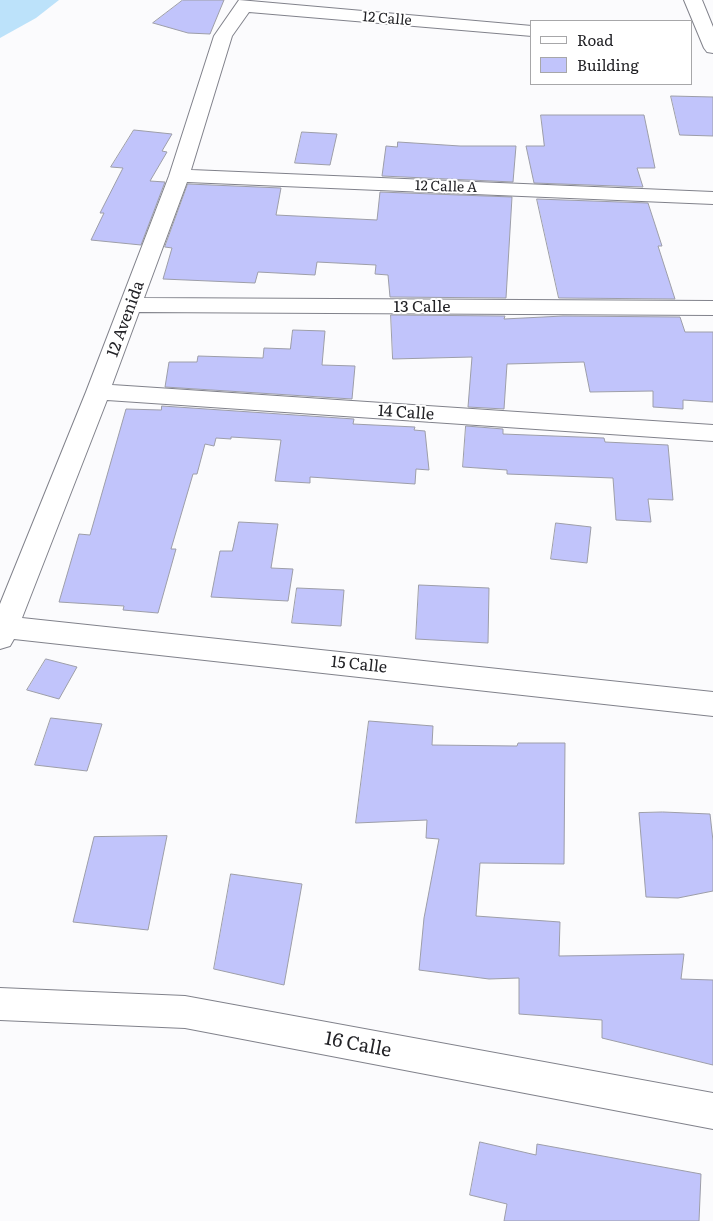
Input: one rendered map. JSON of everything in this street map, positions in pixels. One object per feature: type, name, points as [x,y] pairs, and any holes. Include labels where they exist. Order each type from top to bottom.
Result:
[{"type":"street","points":[[693,0],[713,47],[693,45]]},
{"type":"street","name":"12 Calle","points":[[245,3],[530,31]]},
{"type":"street","name":"12 Avenida","points":[[3,632],[98,392],[179,176],[223,36],[245,3]]},
{"type":"street","name":"12 Calle A","points":[[179,176],[713,198]]},
{"type":"street","name":"13 Calle","points":[[130,306],[713,308]]},
{"type":"street","name":"14 Calle","points":[[98,392],[713,433]]},
{"type":"street","name":"15 Calle","points":[[3,632],[713,704]]},
{"type":"street","name":"16 Calle","points":[[0,1004],[185,1012],[713,1111]]},
{"type":"water","points":[[0,0],[59,0],[36,18],[0,38]]},
{"type":"building","points":[[183,0],[224,0],[210,34],[188,33],[153,23]]},
{"type":"building","points":[[671,96],[713,97],[713,136],[680,135]]},
{"type":"building","points":[[541,115],[644,115],[655,168],[637,168],[643,187],[534,183],[526,146],[544,146]]},
{"type":"building","points":[[134,130],[172,134],[162,151],[167,152],[150,181],[165,182],[141,245],[91,240],[104,213],[100,213],[123,168],[111,167]]},
{"type":"building","points":[[302,132],[337,134],[330,165],[295,163]]},
{"type":"building","points":[[398,142],[460,146],[516,146],[513,182],[382,176],[386,146],[397,147]]},
{"type":"building","points":[[188,184],[281,188],[276,215],[377,220],[380,192],[512,197],[506,298],[390,297],[388,275],[375,274],[376,265],[317,262],[315,275],[258,272],[255,283],[163,279],[172,248],[165,247]]},
{"type":"building","points":[[537,199],[648,203],[662,246],[658,246],[675,299],[559,298]]},
{"type":"building","points":[[391,315],[505,316],[504,319],[563,316],[680,317],[685,332],[713,332],[713,402],[683,400],[683,409],[653,407],[653,391],[590,392],[584,362],[507,364],[504,409],[468,407],[472,357],[393,359]]},
{"type":"building","points":[[293,330],[325,331],[322,365],[355,366],[352,399],[165,387],[169,362],[197,362],[198,356],[263,358],[264,348],[290,349]]},
{"type":"building","points":[[162,406],[354,419],[353,424],[415,427],[414,430],[425,431],[429,470],[416,469],[415,484],[310,477],[310,483],[275,481],[281,440],[216,438],[214,446],[205,444],[197,474],[193,474],[171,549],[176,549],[158,613],[123,610],[124,606],[59,602],[79,534],[90,535],[126,409],[161,410]]},
{"type":"building","points":[[466,426],[503,429],[503,434],[604,438],[605,442],[668,445],[673,500],[648,499],[651,522],[616,520],[613,478],[507,474],[507,470],[463,467]]},
{"type":"building","points":[[239,522],[278,524],[271,568],[293,569],[288,601],[211,597],[220,551],[232,551]]},
{"type":"building","points":[[556,523],[591,527],[587,563],[551,559]]},
{"type":"building","points":[[419,585],[489,588],[488,643],[416,639]]},
{"type":"building","points":[[297,588],[344,590],[341,626],[292,623]]},
{"type":"building","points":[[46,659],[77,667],[59,699],[27,690]]},
{"type":"building","points":[[51,718],[102,724],[87,771],[35,765]]},
{"type":"building","points":[[369,721],[433,726],[432,745],[517,746],[518,743],[565,743],[564,864],[480,863],[476,916],[560,922],[559,956],[684,954],[681,979],[713,980],[713,1065],[602,1038],[602,1020],[519,1014],[519,978],[489,979],[419,970],[424,918],[439,839],[426,838],[427,820],[356,823]]},
{"type":"building","points":[[639,813],[710,814],[713,841],[713,891],[678,898],[646,897]]},
{"type":"building","points":[[167,836],[148,930],[73,922],[94,837]]},
{"type":"building","points":[[231,874],[302,884],[284,985],[214,969]]},
{"type":"building","points":[[480,1142],[536,1155],[537,1144],[701,1174],[699,1221],[504,1221],[507,1204],[470,1195]]}]
